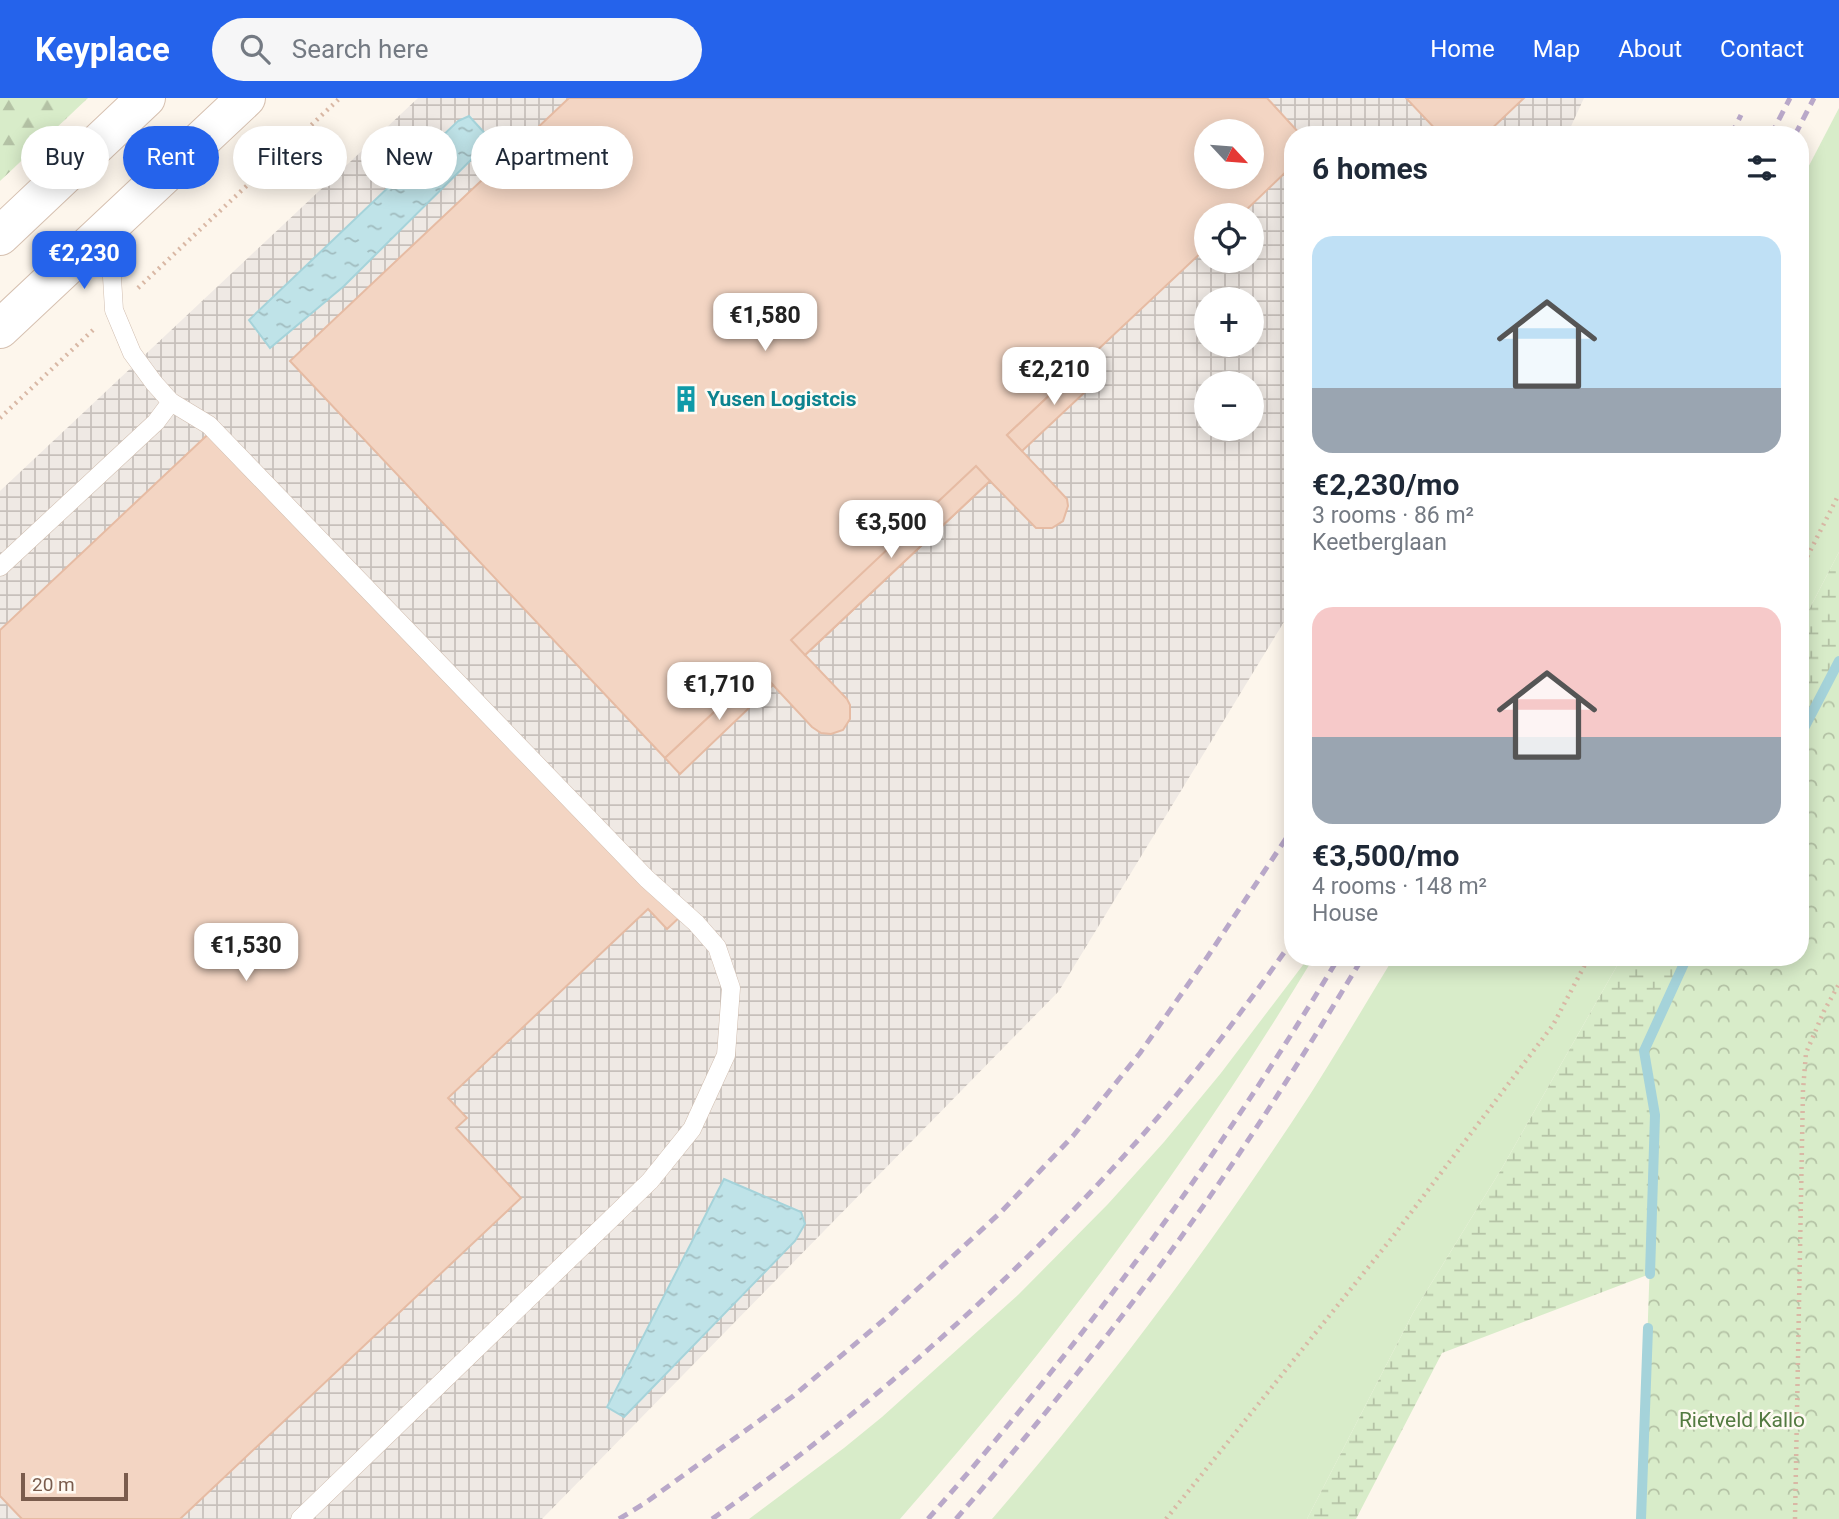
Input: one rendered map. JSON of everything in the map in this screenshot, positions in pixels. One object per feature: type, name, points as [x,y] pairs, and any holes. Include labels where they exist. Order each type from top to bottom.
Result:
[{"type":"main road","points":[[0,236],[146,98]]},
{"type":"main road","points":[[0,329],[246,98]]},
{"type":"lane","points":[[127,209],[111,261],[114,310],[132,352],[154,383],[171,402],[209,425],[638,869],[696,923],[717,947],[730,988],[726,1055],[692,1129],[650,1181],[300,1519]]},
{"type":"lane","points":[[0,567],[156,422],[171,402]]},
{"type":"path","points":[[0,418],[340,98]]},
{"type":"path","points":[[1809,553],[1839,494]]},
{"type":"path","points":[[1166,1519],[1391,1239],[1553,1025],[1584,966]]},
{"type":"path","points":[[1795,1519],[1806,1053],[1839,984]]},
{"type":"shaded area","points":[[418,98],[1584,98],[1571,126],[1284,126],[1284,622],[1059,991],[542,1519],[0,1519],[0,491],[321,189],[347,189],[347,165],[361,152],[361,189],[457,189],[457,126],[388,126]]},
{"type":"green space","points":[[0,98],[88,98],[58,126],[21,126],[21,161],[0,181]]},
{"type":"green space","points":[[1839,108],[1839,552],[1809,610],[1809,166]]},
{"type":"green space","points":[[1839,552],[1839,661],[1809,719],[1809,610]]},
{"type":"green space","name":"Rietveld Kallo","points":[[1839,661],[1839,1519],[1641,1519],[1655,1115],[1644,1051],[1683,966],[1809,966],[1809,719]]},
{"type":"green space","points":[[1302,966],[1308,966],[1220,1105],[1119,1247],[1013,1385],[900,1519],[749,1519],[882,1417],[1019,1294],[1108,1204],[1221,1073]]},
{"type":"green space","points":[[1389,966],[1617,966],[1502,1168],[1413,1313],[1307,1519],[992,1519],[1159,1311],[1237,1203],[1311,1093]]},
{"type":"green space","points":[[1617,966],[1683,966],[1644,1051],[1655,1115],[1650,1274],[1442,1353],[1356,1519],[1307,1519],[1413,1313],[1502,1168]]},
{"type":"water","points":[[469,116],[478,126],[471,126],[471,160],[457,174],[457,126],[453,126]]},
{"type":"water","points":[[387,189],[442,189],[344,286],[270,348],[249,320]]},
{"type":"water","points":[[724,1179],[801,1212],[805,1224],[795,1241],[624,1417],[607,1407]]},
{"type":"building","name":"Yusen Logistcis","points":[[569,98],[1267,98],[1293,126],[1284,126],[1284,174],[1253,203],[1194,203],[1194,259],[1007,435],[1067,499],[1068,506],[1063,521],[1052,528],[1036,528],[990,481],[805,655],[847,699],[850,719],[843,730],[831,734],[821,733],[812,727],[759,670],[665,758],[290,361],[472,189],[633,189],[633,126],[539,126]]},
{"type":"building","points":[[1406,98],[1524,98],[1494,126],[1432,126]]},
{"type":"building","points":[[1085,362],[1100,378],[1022,451],[1007,435]]},
{"type":"building","points":[[219,424],[682,915],[667,929],[648,909],[448,1098],[467,1118],[456,1128],[521,1198],[180,1519],[22,1519],[0,1496],[0,630]]},
{"type":"building","points":[[976,466],[990,481],[805,655],[791,640]]},
{"type":"building","points":[[759,670],[773,685],[680,774],[665,758]]},
{"type":"waterway","points":[[1809,719],[1839,661]]},
{"type":"waterway","points":[[1650,1274],[1655,1115],[1644,1051],[1683,966]]},
{"type":"waterway","points":[[1641,1519],[1648,1328]]},
{"type":"railway","points":[[1776,126],[1790,98]]},
{"type":"railway","points":[[1800,126],[1814,98]]},
{"type":"railway","points":[[1736,126],[1741,115]]},
{"type":"railway","points":[[619,1519],[792,1397],[886,1318],[1002,1211],[1073,1136],[1140,1053],[1284,842]]},
{"type":"railway","points":[[712,1519],[886,1386],[942,1338],[1048,1237],[1147,1130],[1222,1037],[1284,952]]},
{"type":"railway","points":[[928,1519],[1040,1385],[1146,1247],[1246,1105],[1333,966]]},
{"type":"railway","points":[[956,1519],[1089,1358],[1192,1222],[1268,1110],[1358,966]]},
{"type":"place","name":"Yusen Logistcis","points":[[686,399]]}]
